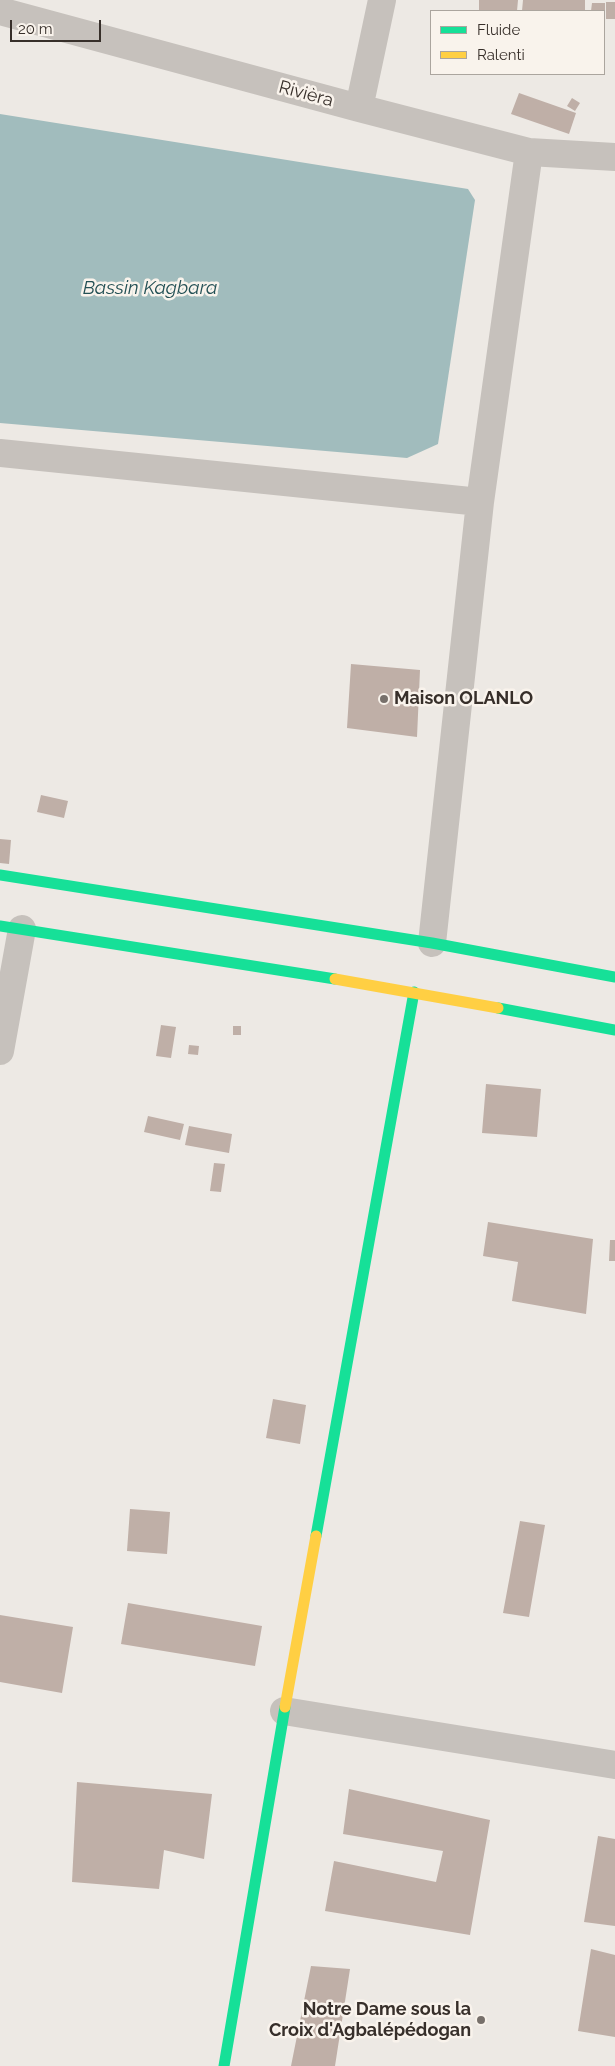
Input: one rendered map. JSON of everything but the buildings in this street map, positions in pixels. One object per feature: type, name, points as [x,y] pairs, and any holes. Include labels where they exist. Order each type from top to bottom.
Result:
[{"type":"street","points":[[359,108],[382,0]]},
{"type":"street","name":"Rivièra","points":[[2,7],[359,108],[529,152],[615,157]]},
{"type":"street","points":[[432,942],[480,502],[529,152]]},
{"type":"street","points":[[0,453],[480,502]]},
{"type":"street","points":[[0,876],[432,942],[615,977]]},
{"type":"street","points":[[0,1052],[11,927],[414,992],[615,1030]]},
{"type":"street","points":[[224,2066],[284,1711],[414,992]]},
{"type":"street","points":[[284,1711],[615,1765]]},
{"type":"water","name":"Bassin Kagbara","points":[[0,114],[468,189],[475,200],[438,444],[407,458],[0,423]]},
{"type":"traffic: fast","points":[[0,875],[432,943],[615,977]]},
{"type":"traffic: fast","points":[[0,926],[335,979]]},
{"type":"traffic: fast","points":[[316,1536],[414,992]]},
{"type":"traffic: fast","points":[[498,1008],[615,1030]]},
{"type":"traffic: fast","points":[[224,2066],[285,1707]]},
{"type":"traffic: slow","points":[[335,979],[498,1008]]},
{"type":"traffic: slow","points":[[285,1707],[316,1536]]},
{"type":"place","name":"Maison OLANLO","points":[[384,699]]},
{"type":"place","name":"Notre Dame sous la Croix d'Agbalépédogan","points":[[481,2020]]}]
